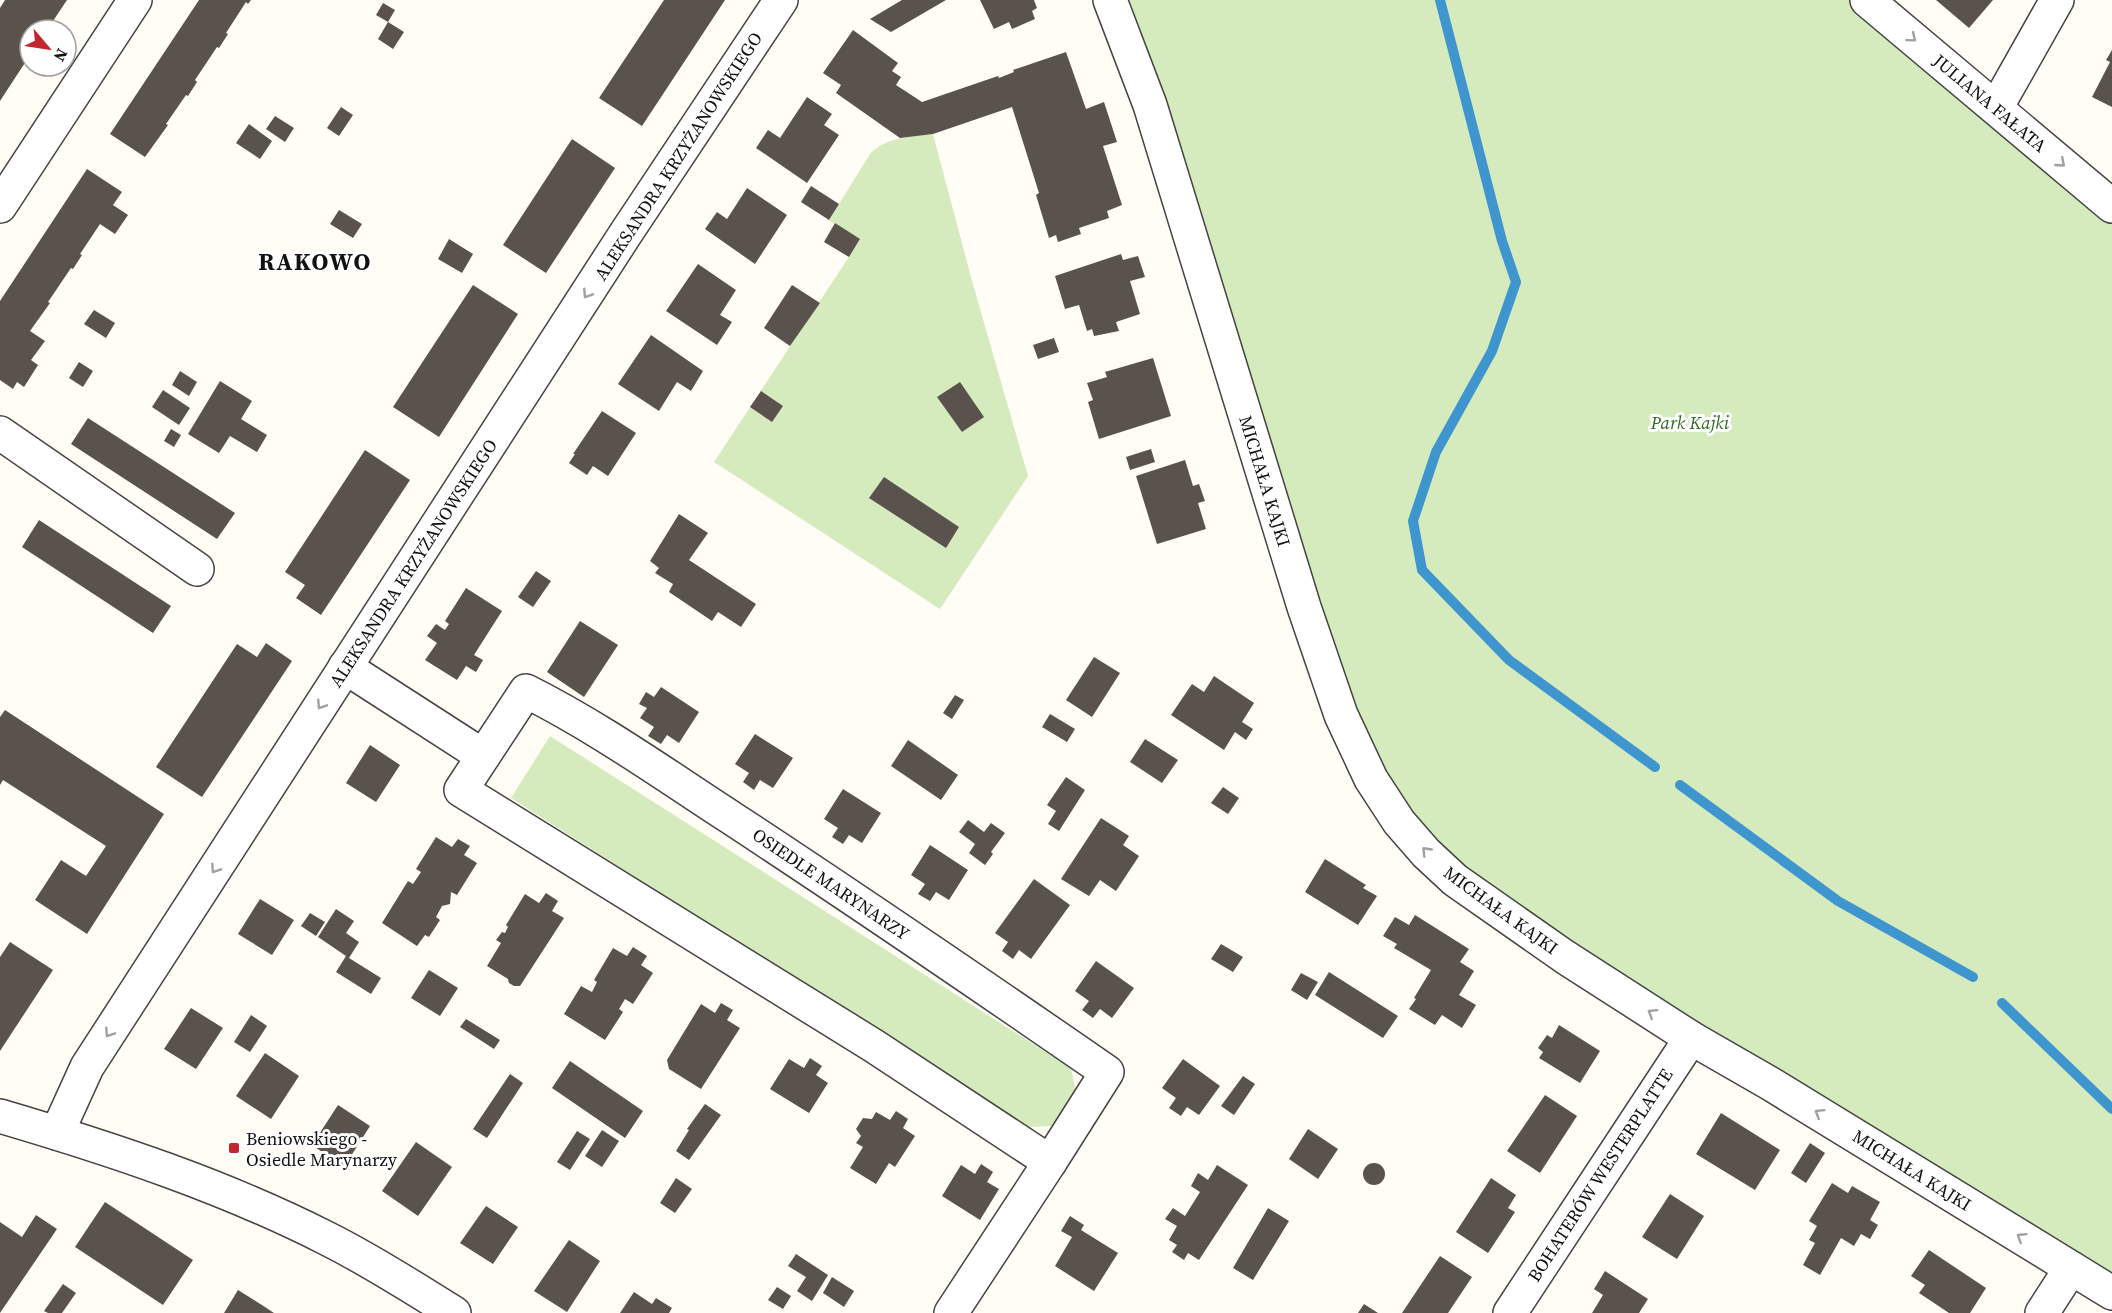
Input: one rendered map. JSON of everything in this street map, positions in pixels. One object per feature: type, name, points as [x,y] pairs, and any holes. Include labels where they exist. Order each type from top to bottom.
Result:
[{"type":"street","points":[[0,206],[135,0]]},
{"type":"street","name":"ALEKSANDRA KRZYŻANOWSKIEGO","points":[[57,1133],[87,1067],[626,233],[781,0]]},
{"type":"street","name":"MICHAŁA KAJKI","points":[[1110,0],[1150,105],[1320,655],[1341,715],[1371,779],[1399,822],[1426,853],[1455,880],[1565,957],[1691,1038],[1771,1084],[2112,1293]]},
{"type":"street","name":"JULIANA FAŁATA","points":[[1867,0],[2112,206]]},
{"type":"street","points":[[1996,108],[2057,0]]},
{"type":"street","points":[[0,433],[197,569]]},
{"type":"street","points":[[345,667],[483,756]]},
{"type":"street","name":"OSIEDLE MARYNARZY","points":[[951,1313],[1050,1162],[1107,1072],[808,868],[569,713],[526,691],[460,790],[874,1046],[1050,1162]]},
{"type":"street","name":"BOHATERÓW WESTERPLATTE","points":[[1510,1313],[1691,1038]]},
{"type":"street","points":[[0,1116],[203,1183],[361,1256],[441,1310]]},
{"type":"street","points":[[2043,1313],[2072,1268]]},
{"type":"green space","name":"Park Kajki","points":[[1110,0],[1867,0],[2112,206],[2112,1293],[1503,915],[1371,779]]},
{"type":"green space","points":[[933,134],[1028,476],[940,609],[714,462],[860,240],[829,220],[870,154],[876,148],[891,141]]},
{"type":"green space","points":[[550,736],[1071,1068],[1076,1092],[1055,1126],[1027,1127],[511,798]]},
{"type":"building","points":[[5,0],[67,0],[55,18],[18,18],[18,73],[0,101],[0,8]]},
{"type":"building","points":[[199,0],[251,0],[248,4],[246,2],[219,48],[217,47],[195,80],[197,82],[188,96],[186,95],[145,157],[110,134]]},
{"type":"building","points":[[664,0],[725,0],[642,126],[599,98]]},
{"type":"building","points":[[902,0],[946,0],[891,32],[870,19]]},
{"type":"building","points":[[980,0],[1034,0],[1037,8],[1032,11],[1035,19],[1012,29],[1009,22],[994,29]]},
{"type":"building","points":[[1936,0],[1993,0],[1969,28]]},
{"type":"building","points":[[383,3],[395,10],[388,22],[376,15]]},
{"type":"building","points":[[388,22],[404,32],[393,49],[378,39]]},
{"type":"building","points":[[853,30],[898,63],[892,71],[901,77],[896,85],[922,102],[998,76],[999,78],[1014,72],[1013,70],[1066,52],[1086,109],[1104,102],[1117,142],[1103,146],[1122,205],[1107,211],[1109,218],[1079,228],[1081,234],[1058,242],[1056,235],[1049,238],[1036,195],[1039,193],[1012,107],[933,134],[900,138],[836,93],[841,85],[823,73]]},
{"type":"building","points":[[2112,50],[2112,107],[2092,97],[2110,62],[2106,60]]},
{"type":"building","points":[[807,97],[832,114],[824,125],[839,135],[807,183],[756,148],[768,130],[780,138]]},
{"type":"building","points":[[341,107],[353,115],[339,136],[327,128]]},
{"type":"building","points":[[275,116],[294,128],[285,142],[266,129]]},
{"type":"building","points":[[249,124],[272,141],[260,159],[236,143]]},
{"type":"building","points":[[572,139],[615,168],[546,273],[503,245]]},
{"type":"building","points":[[87,169],[122,192],[113,205],[128,215],[115,234],[100,224],[73,269],[71,268],[48,302],[50,303],[30,331],[45,341],[31,360],[38,365],[24,387],[17,382],[13,389],[0,380],[0,301]]},
{"type":"building","points":[[811,186],[839,204],[829,220],[801,202]]},
{"type":"building","points":[[747,188],[787,215],[755,264],[705,229],[717,212],[727,219]]},
{"type":"building","points":[[339,210],[362,224],[353,238],[330,224]]},
{"type":"building","points":[[835,223],[860,239],[849,257],[824,242]]},
{"type":"building","points":[[449,239],[473,254],[462,273],[438,259]]},
{"type":"building","points":[[1121,254],[1123,260],[1138,256],[1145,277],[1130,281],[1140,314],[1116,322],[1119,331],[1094,336],[1092,329],[1087,331],[1079,305],[1065,309],[1055,276]]},
{"type":"building","points":[[698,264],[736,290],[720,315],[732,322],[717,345],[666,311]]},
{"type":"building","points":[[473,285],[518,314],[439,437],[393,407]]},
{"type":"building","points":[[792,285],[820,303],[790,346],[764,328]]},
{"type":"building","points":[[94,310],[115,323],[106,338],[84,324]]},
{"type":"building","points":[[651,335],[703,371],[691,391],[677,382],[659,411],[618,384]]},
{"type":"building","points":[[1054,338],[1059,352],[1038,359],[1033,345]]},
{"type":"building","points":[[1153,358],[1171,416],[1099,439],[1088,402],[1093,400],[1087,383],[1107,377],[1105,372]]},
{"type":"building","points":[[79,362],[93,371],[83,387],[69,378]]},
{"type":"building","points":[[180,371],[197,382],[189,396],[172,385]]},
{"type":"building","points":[[220,381],[252,401],[241,419],[267,435],[257,452],[230,436],[219,453],[188,434]]},
{"type":"building","points":[[960,382],[984,417],[962,432],[937,397]]},
{"type":"building","points":[[163,390],[190,408],[179,425],[152,407]]},
{"type":"building","points":[[761,391],[783,406],[772,422],[750,407]]},
{"type":"building","points":[[602,411],[636,433],[608,476],[593,466],[587,475],[569,463]]},
{"type":"building","points":[[88,418],[235,513],[217,539],[71,444]]},
{"type":"building","points":[[171,429],[181,435],[174,447],[164,441]]},
{"type":"building","points":[[1151,449],[1155,462],[1130,470],[1126,457]]},
{"type":"building","points":[[365,450],[410,480],[321,615],[296,598],[305,585],[285,572]]},
{"type":"building","points":[[1185,460],[1193,486],[1199,484],[1205,501],[1198,503],[1206,529],[1157,544],[1136,476]]},
{"type":"building","points":[[884,477],[959,527],[946,548],[869,498]]},
{"type":"building","points":[[679,514],[708,533],[689,560],[756,604],[741,627],[718,612],[712,621],[669,592],[673,584],[655,573],[659,568],[650,561]]},
{"type":"building","points":[[39,520],[171,606],[153,633],[22,547]]},
{"type":"building","points":[[536,571],[551,581],[533,607],[518,597]]},
{"type":"building","points":[[466,588],[502,611],[474,655],[483,660],[476,672],[466,666],[457,680],[425,660],[437,643],[427,636],[436,624],[445,630],[449,624],[445,621]]},
{"type":"building","points":[[580,621],[618,645],[584,697],[547,672]]},
{"type":"building","points":[[266,643],[292,661],[202,797],[156,767],[237,644],[257,657]]},
{"type":"building","points":[[1094,657],[1120,673],[1092,717],[1066,700]]},
{"type":"building","points":[[1214,676],[1254,703],[1242,722],[1253,729],[1246,740],[1235,732],[1224,750],[1171,715],[1192,684],[1204,692]]},
{"type":"building","points":[[661,687],[699,712],[679,743],[667,735],[661,744],[648,736],[654,727],[640,718],[647,708],[639,704],[646,692],[654,697]]},
{"type":"building","points":[[955,695],[964,700],[952,719],[943,713]]},
{"type":"building","points":[[5,710],[164,814],[87,934],[35,900],[61,860],[86,876],[106,846],[3,780],[0,785],[0,717]]},
{"type":"building","points":[[1050,714],[1075,729],[1067,742],[1042,727]]},
{"type":"building","points":[[755,734],[793,758],[773,788],[760,780],[754,790],[743,782],[749,773],[735,764]]},
{"type":"building","points":[[1145,739],[1178,760],[1162,783],[1130,762]]},
{"type":"building","points":[[908,740],[958,775],[941,800],[891,766]]},
{"type":"building","points":[[370,745],[400,765],[376,802],[346,783]]},
{"type":"building","points":[[1066,777],[1085,790],[1059,831],[1048,824],[1056,811],[1047,805]]},
{"type":"building","points":[[1223,787],[1239,798],[1228,814],[1211,803]]},
{"type":"building","points":[[843,789],[881,813],[862,843],[849,835],[843,844],[832,837],[838,828],[824,819]]},
{"type":"building","points":[[1101,818],[1129,836],[1123,845],[1139,856],[1116,891],[1100,880],[1089,896],[1061,879]]},
{"type":"building","points":[[968,820],[984,832],[991,823],[1005,833],[991,852],[993,854],[985,865],[969,853],[975,844],[959,832]]},
{"type":"building","points":[[436,837],[452,847],[458,839],[470,846],[464,855],[477,863],[457,895],[451,892],[450,904],[442,906],[436,917],[440,920],[429,937],[425,935],[417,946],[382,923],[408,881],[413,884],[421,872],[416,869]]},
{"type":"building","points":[[930,845],[968,870],[949,900],[936,892],[930,901],[918,894],[925,884],[911,875]]},
{"type":"building","points":[[1325,859],[1366,885],[1363,888],[1377,896],[1358,925],[1305,892]]},
{"type":"building","points":[[1034,879],[1070,905],[1031,959],[1019,950],[1013,959],[1002,951],[1008,942],[995,933]]},
{"type":"building","points":[[546,893],[558,901],[552,911],[564,918],[520,986],[514,986],[509,983],[508,979],[487,966],[501,943],[496,940],[502,932],[505,933],[508,927],[506,925],[525,894],[539,903]]},
{"type":"building","points":[[260,899],[294,920],[272,955],[238,934]]},
{"type":"building","points":[[336,909],[354,921],[346,933],[359,942],[349,958],[381,978],[371,994],[336,972],[346,956],[318,937]]},
{"type":"building","points":[[310,913],[325,922],[316,936],[301,926]]},
{"type":"building","points":[[1415,915],[1469,949],[1460,962],[1474,971],[1459,995],[1476,1005],[1462,1028],[1442,1015],[1435,1025],[1409,1009],[1431,970],[1394,948],[1397,944],[1383,936],[1395,917],[1409,925]]},
{"type":"building","points":[[10,942],[53,970],[0,1051],[0,957]]},
{"type":"building","points":[[1221,944],[1243,957],[1233,972],[1211,959]]},
{"type":"building","points":[[633,947],[647,956],[641,965],[653,973],[633,1004],[625,999],[619,1009],[623,1012],[605,1040],[564,1014],[581,986],[592,992],[597,982],[594,980],[613,948],[627,956]]},
{"type":"building","points":[[1096,961],[1134,988],[1112,1018],[1100,1009],[1093,1018],[1082,1010],[1089,1001],[1075,991]]},
{"type":"building","points":[[429,970],[458,988],[440,1016],[411,998]]},
{"type":"building","points":[[1329,972],[1398,1016],[1383,1038],[1315,995]]},
{"type":"building","points":[[1301,973],[1318,982],[1307,1000],[1291,990]]},
{"type":"building","points":[[721,1003],[733,1010],[727,1020],[740,1028],[701,1089],[669,1069],[667,1060],[701,1004],[715,1013]]},
{"type":"building","points":[[191,1008],[223,1028],[196,1069],[164,1049]]},
{"type":"building","points":[[251,1015],[267,1026],[250,1052],[234,1042]]},
{"type":"building","points":[[466,1019],[500,1040],[494,1049],[460,1027]]},
{"type":"building","points":[[1559,1025],[1600,1051],[1580,1083],[1539,1058],[1543,1052],[1538,1048],[1547,1035],[1552,1038]]},
{"type":"building","points":[[265,1053],[299,1076],[271,1119],[236,1096]]},
{"type":"building","points":[[810,1058],[822,1066],[816,1075],[828,1083],[809,1113],[770,1089],[789,1059],[804,1068]]},
{"type":"building","points":[[1183,1059],[1220,1086],[1199,1115],[1187,1107],[1181,1116],[1169,1108],[1176,1098],[1162,1088]]},
{"type":"building","points":[[570,1061],[643,1111],[625,1138],[552,1088]]},
{"type":"building","points":[[510,1074],[523,1083],[487,1138],[473,1129]]},
{"type":"building","points":[[1243,1076],[1255,1084],[1234,1115],[1221,1106]]},
{"type":"building","points":[[1545,1095],[1577,1116],[1540,1173],[1507,1151]]},
{"type":"building","points":[[705,1104],[721,1115],[689,1160],[676,1151],[689,1130],[687,1129]]},
{"type":"building","points":[[338,1105],[370,1126],[344,1167],[312,1145]]},
{"type":"building","points":[[896,1111],[908,1119],[903,1128],[915,1136],[895,1167],[889,1163],[876,1184],[850,1168],[863,1147],[856,1143],[861,1136],[856,1129],[863,1118],[872,1119],[876,1112],[890,1120]]},
{"type":"building","points":[[1721,1113],[1780,1150],[1755,1190],[1696,1154]]},
{"type":"building","points":[[1308,1129],[1338,1149],[1318,1179],[1289,1159]]},
{"type":"building","points":[[602,1130],[619,1141],[602,1167],[585,1156]]},
{"type":"building","points":[[577,1131],[590,1139],[570,1170],[557,1162]]},
{"type":"building","points":[[416,1142],[452,1167],[418,1216],[382,1191]]},
{"type":"building","points":[[1810,1143],[1825,1153],[1806,1183],[1791,1173]]},
{"type":"building","points":[[1374,1163],[1382,1166],[1385,1174],[1382,1182],[1374,1185],[1366,1182],[1363,1174],[1366,1166]]},
{"type":"building","points":[[981,1164],[993,1172],[987,1182],[999,1189],[980,1220],[942,1196],[961,1165],[975,1174]]},
{"type":"building","points":[[1217,1165],[1248,1185],[1199,1260],[1188,1253],[1184,1260],[1172,1252],[1177,1245],[1169,1240],[1177,1226],[1165,1219],[1173,1208],[1185,1216],[1200,1192],[1191,1186],[1198,1173],[1208,1180]]},
{"type":"building","points":[[676,1178],[692,1189],[675,1213],[660,1203]]},
{"type":"building","points":[[1491,1178],[1516,1195],[1508,1208],[1515,1212],[1488,1253],[1456,1232]]},
{"type":"building","points":[[1832,1183],[1848,1193],[1852,1186],[1880,1202],[1870,1220],[1878,1225],[1870,1239],[1861,1234],[1854,1246],[1841,1238],[1820,1275],[1803,1265],[1815,1243],[1809,1240],[1817,1226],[1809,1221]]},
{"type":"building","points":[[1670,1194],[1704,1216],[1677,1259],[1642,1237]]},
{"type":"building","points":[[105,1202],[193,1260],[163,1305],[75,1247]]},
{"type":"building","points":[[486,1206],[518,1227],[493,1264],[460,1243]]},
{"type":"building","points":[[1268,1208],[1289,1221],[1253,1280],[1233,1268]]},
{"type":"building","points":[[36,1215],[57,1229],[0,1313],[0,1222],[22,1237]]},
{"type":"building","points":[[1070,1216],[1084,1225],[1081,1230],[1118,1253],[1094,1291],[1055,1266],[1072,1237],[1061,1231]]},
{"type":"building","points":[[569,1240],[600,1261],[567,1312],[534,1291]]},
{"type":"building","points":[[1929,1250],[1986,1288],[1970,1313],[1949,1313],[1919,1293],[1925,1285],[1911,1276]]},
{"type":"building","points":[[796,1254],[828,1275],[812,1301],[797,1291],[806,1277],[788,1266]]},
{"type":"building","points":[[1440,1256],[1472,1277],[1448,1313],[1402,1313]]},
{"type":"building","points":[[1605,1271],[1648,1299],[1639,1313],[1592,1313],[1603,1295],[1594,1289]]},
{"type":"building","points":[[832,1277],[854,1291],[844,1307],[823,1293]]},
{"type":"building","points":[[63,1284],[76,1293],[62,1313],[44,1311]]},
{"type":"building","points":[[777,1287],[791,1296],[783,1309],[768,1300]]},
{"type":"building","points":[[238,1290],[265,1307],[274,1313],[224,1313]]},
{"type":"building","points":[[634,1292],[652,1304],[656,1298],[672,1308],[669,1313],[620,1313]]},
{"type":"building","points":[[1364,1304],[1378,1313],[1358,1313]]},
{"type":"waterway","points":[[1440,0],[1502,241],[1516,282],[1492,351],[1436,452],[1413,521],[1422,570],[1509,660],[1655,767]]},
{"type":"waterway","points":[[1680,785],[1838,901],[1973,977]]},
{"type":"waterway","points":[[2002,1003],[2112,1109]]},
{"type":"place","name":"Beniowskiego - Osiedle Marynarzy","points":[[234,1148]]},
{"type":"district","name":"RAKOWO","points":[[315,261]]}]
